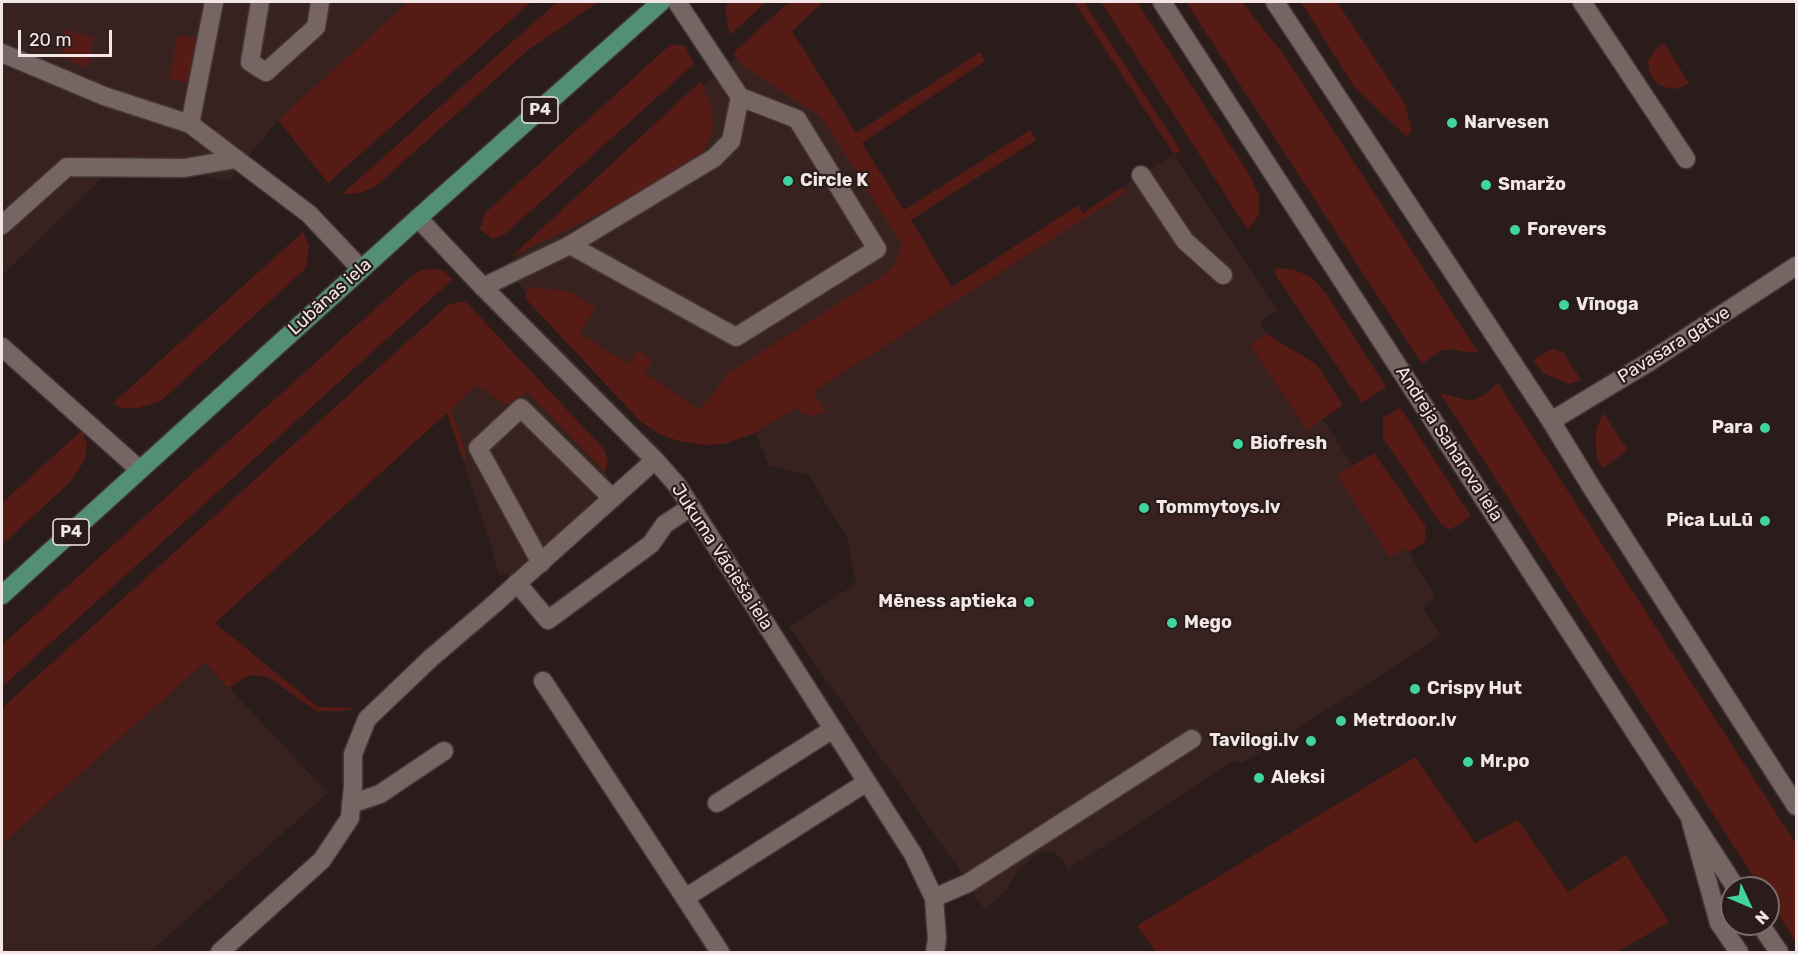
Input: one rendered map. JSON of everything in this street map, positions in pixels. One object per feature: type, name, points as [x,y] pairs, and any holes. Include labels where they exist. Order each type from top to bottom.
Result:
[{"type":"main road","name":"Lubānas iela","points":[[2,594],[661,2]]},
{"type":"street","points":[[190,124],[214,2]]},
{"type":"street","points":[[260,2],[250,62],[266,72],[316,27],[319,8],[333,2]]},
{"type":"street","points":[[570,245],[736,337],[878,249],[797,119],[740,97],[677,2]]},
{"type":"street","name":"Andreja Saharova iela","points":[[1162,2],[1728,876]]},
{"type":"street","points":[[1275,2],[1551,421],[1797,806]]},
{"type":"street","points":[[1582,2],[1686,159]]},
{"type":"street","points":[[2,53],[104,96],[190,124],[309,214],[362,269]]},
{"type":"street","points":[[483,287],[570,245],[714,158],[731,141],[740,97]]},
{"type":"street","points":[[2,225],[67,167],[184,168],[236,159]]},
{"type":"street","points":[[1141,175],[1185,241],[1223,274]]},
{"type":"street","name":"Jukuma Vācieša iela","points":[[418,218],[677,485],[913,854],[934,898],[937,939],[935,952]]},
{"type":"street","name":"Pavasara gatve","points":[[1551,421],[1650,362],[1797,266]]},
{"type":"street","points":[[2,347],[140,470]]},
{"type":"street","points":[[541,563],[478,448],[521,408],[612,498]]},
{"type":"street","points":[[220,952],[322,860],[350,818],[353,754],[367,719],[431,658],[655,460]]},
{"type":"street","points":[[518,583],[548,620],[651,544],[665,524],[691,507]]},
{"type":"street","points":[[543,681],[720,952]]},
{"type":"street","points":[[717,803],[833,729]]},
{"type":"street","points":[[934,898],[968,883],[1192,739]]},
{"type":"street","points":[[351,804],[380,794],[444,751]]},
{"type":"street","points":[[685,898],[867,782]]},
{"type":"street","points":[[1691,821],[1719,923],[1739,952]]},
{"type":"street","points":[[1768,936],[1779,952]]},
{"type":"shaded area","points":[[2,2],[408,2],[278,120],[229,181],[120,160],[2,276]]},
{"type":"shaded area","points":[[408,2],[531,2],[328,183],[278,120]]},
{"type":"shaded area","points":[[557,2],[598,2],[527,51],[376,186],[361,193],[342,194]]},
{"type":"shaded area","points":[[729,2],[766,2],[730,35],[725,8]]},
{"type":"shaded area","points":[[789,2],[823,2],[792,31],[856,133],[980,52],[985,61],[862,143],[904,210],[1030,130],[1036,140],[911,220],[952,287],[1078,205],[1083,213],[1122,187],[1126,192],[813,392],[826,412],[811,416],[803,414],[796,408],[755,433],[724,444],[704,445],[679,441],[659,434],[640,421],[525,298],[528,287],[570,291],[596,308],[579,333],[629,364],[638,350],[652,361],[644,372],[700,410],[728,373],[879,278],[895,265],[902,245],[822,118],[742,65],[733,53]]},
{"type":"shaded area","points":[[1074,2],[1084,2],[1181,151],[1174,154]]},
{"type":"shaded area","points":[[1101,2],[1137,2],[1249,174],[1259,196],[1259,214],[1248,230]]},
{"type":"shaded area","points":[[1186,2],[1242,2],[1284,55],[1478,352],[1452,349],[1440,351],[1422,364]]},
{"type":"shaded area","points":[[1301,2],[1337,2],[1405,104],[1412,131],[1406,136],[1355,88]]},
{"type":"shaded area","points":[[63,30],[93,37],[88,68],[73,63],[61,50]]},
{"type":"shaded area","points":[[178,35],[197,38],[188,83],[169,78]]},
{"type":"shaded area","points":[[1664,43],[1689,83],[1677,89],[1656,83],[1650,74],[1648,61],[1655,50]]},
{"type":"shaded area","points":[[671,44],[685,46],[694,64],[504,235],[493,239],[480,229],[485,213]]},
{"type":"shaded area","name":"Circle K","points":[[745,49],[828,110],[916,245],[895,297],[696,431],[607,377],[503,268]]},
{"type":"shaded area","points":[[701,81],[712,108],[713,131],[701,158],[678,175],[511,257]]},
{"type":"shaded area","points":[[1174,154],[1277,311],[1260,322],[1436,597],[1423,607],[1441,636],[1271,746],[1242,763],[1236,761],[1231,763],[1068,869],[1054,852],[1039,853],[1020,868],[1007,889],[985,910],[954,862],[789,627],[856,584],[847,537],[808,475],[769,466],[755,433],[796,408],[803,414],[826,412],[813,392],[1125,192],[1122,187]]},
{"type":"shaded area","points":[[303,232],[309,247],[306,268],[161,401],[138,408],[121,408],[113,403]]},
{"type":"shaded area","points":[[1275,268],[1292,269],[1310,276],[1326,293],[1386,387],[1362,403],[1276,276]]},
{"type":"shaded area","points":[[440,269],[453,279],[2,687],[2,645],[406,281],[421,270]]},
{"type":"shaded area","points":[[465,301],[604,449],[608,460],[605,472],[527,392],[512,405],[504,404],[477,385],[451,410],[467,456],[463,460],[447,413],[215,623],[318,707],[357,708],[341,711],[316,711],[268,677],[250,675],[228,688],[205,662],[2,844],[2,708],[448,305]]},
{"type":"shaded area","points":[[1267,334],[1317,365],[1343,405],[1307,430],[1250,345]]},
{"type":"shaded area","points":[[1552,349],[1563,352],[1581,380],[1569,384],[1543,373],[1533,360]]},
{"type":"shaded area","points":[[1498,383],[1796,844],[1796,942],[1780,917],[1780,876],[1753,876],[1440,393],[1471,401],[1486,394]]},
{"type":"shaded area","points":[[478,385],[512,405],[527,392],[605,472],[612,483],[603,500],[510,582],[507,573],[500,576],[448,412]]},
{"type":"shaded area","points":[[1400,407],[1471,516],[1450,530],[1440,523],[1383,438],[1383,418]]},
{"type":"shaded area","points":[[1603,413],[1628,450],[1603,468],[1598,462],[1596,431]]},
{"type":"shaded area","points":[[82,430],[87,445],[85,460],[69,483],[2,545],[2,503]]},
{"type":"shaded area","points":[[1374,453],[1425,525],[1426,541],[1410,552],[1406,548],[1390,558],[1337,475]]},
{"type":"shaded area","points":[[205,662],[328,793],[150,952],[2,952],[2,844]]},
{"type":"shaded area","points":[[1415,757],[1475,843],[1518,820],[1568,892],[1626,855],[1669,922],[1617,952],[1156,952],[1137,926]]},
{"type":"place","name":"Narvesen","points":[[1452,123]]},
{"type":"place","name":"Circle K","points":[[788,181]]},
{"type":"place","name":"Smaržo","points":[[1486,185]]},
{"type":"place","name":"Forevers","points":[[1515,230]]},
{"type":"place","name":"Vīnoga","points":[[1564,305]]},
{"type":"place","name":"Para","points":[[1765,428]]},
{"type":"place","name":"Biofresh","points":[[1238,444]]},
{"type":"place","name":"Tommytoys.lv","points":[[1144,508]]},
{"type":"place","name":"Pica LuLū","points":[[1765,521]]},
{"type":"place","name":"Mēness aptieka","points":[[1029,602]]},
{"type":"place","name":"Mego","points":[[1172,623]]},
{"type":"place","name":"Crispy Hut","points":[[1415,689]]},
{"type":"place","name":"Metrdoor.lv","points":[[1341,721]]},
{"type":"place","name":"Tavilogi.lv","points":[[1311,741]]},
{"type":"place","name":"Mr.po","points":[[1468,762]]},
{"type":"place","name":"Aleksi","points":[[1259,778]]}]
